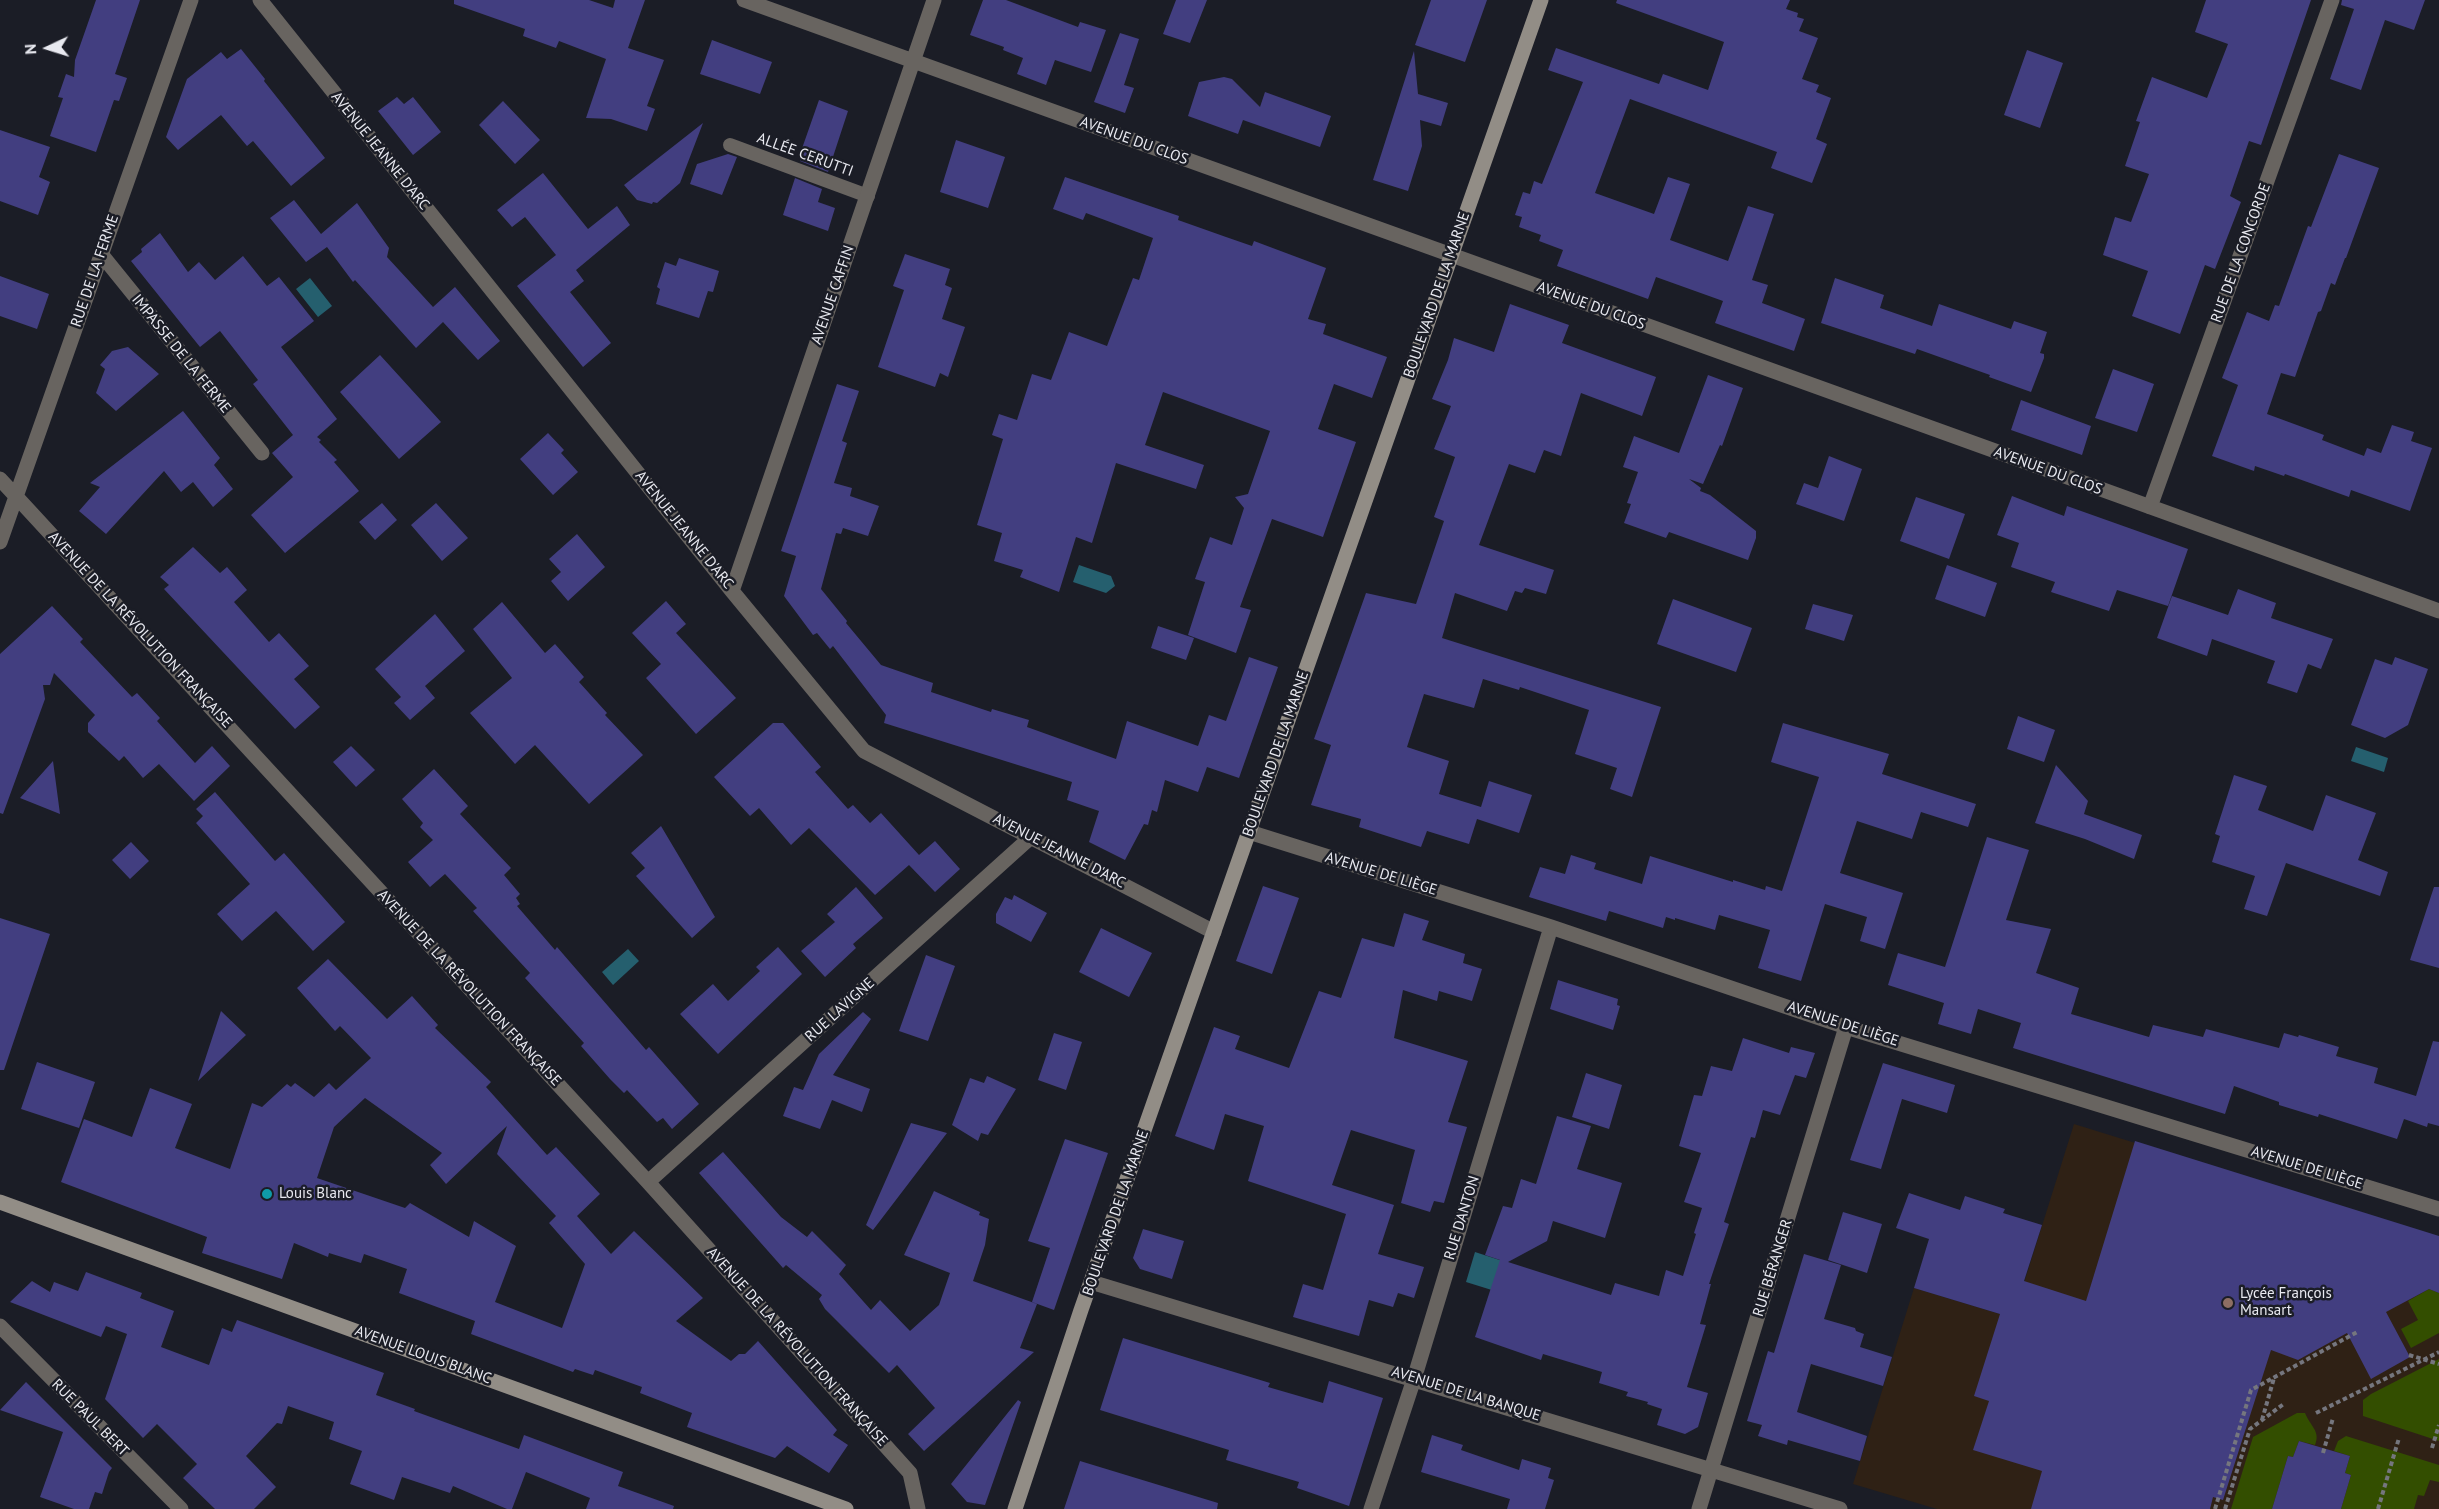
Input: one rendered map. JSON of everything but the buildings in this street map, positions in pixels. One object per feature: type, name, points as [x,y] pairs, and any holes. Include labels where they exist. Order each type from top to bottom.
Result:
[{"type":"street","name":"RUE DE LA FERME","points":[[0,542],[191,0]]},
{"type":"street","name":"AVENUE JEANNE D'ARC","points":[[260,0],[732,591],[864,751],[1214,932]]},
{"type":"street","name":"AVENUE DU CLOS","points":[[744,0],[2439,611]]},
{"type":"street","name":"AVENUE CAFFIN","points":[[732,591],[934,0]]},
{"type":"street","name":"BOULEVARD DE LA MARNE","points":[[1015,1509],[1091,1282],[1541,0]]},
{"type":"street","name":"RUE DE LA CONCORDE","points":[[2150,507],[2332,0]]},
{"type":"street","name":"IMPASSE DE LA FERME","points":[[101,254],[262,453]]},
{"type":"street","name":"AVENUE DE LA RÉVOLUTION FRANÇAISE","points":[[0,479],[648,1182],[910,1473],[918,1509]]},
{"type":"street","name":"AVENUE DE LIÈGE","points":[[1249,832],[1551,927],[1846,1027],[2439,1209]]},
{"type":"street","name":"RUE LAVIGNE","points":[[648,1182],[1031,837]]},
{"type":"street","name":"RUE DANTON","points":[[1371,1509],[1414,1379],[1551,927]]},
{"type":"street","name":"RUE BÉRANGER","points":[[1699,1509],[1846,1027]]},
{"type":"street","name":"AVENUE LOUIS BLANC","points":[[0,1202],[846,1509]]},
{"type":"street","name":"AVENUE DE LA BANQUE","points":[[1091,1282],[1840,1509]]},
{"type":"street","name":"RUE PAUL BERT","points":[[0,1326],[181,1509]]},
{"type":"lane","name":"ALLÉE CERUTTI","points":[[730,145],[868,196]]},
{"type":"path","points":[[2215,1509],[2251,1390],[2359,1331]]},
{"type":"path","points":[[2316,1413],[2439,1352]]},
{"type":"path","points":[[2409,1355],[2439,1364]]},
{"type":"path","points":[[2261,1420],[2275,1377]]},
{"type":"path","points":[[2225,1509],[2250,1429],[2285,1403]]},
{"type":"path","points":[[2323,1453],[2333,1418]]},
{"type":"path","points":[[2432,1448],[2439,1425]]},
{"type":"path","points":[[2378,1509],[2399,1438]]},
{"type":"shaded area","name":"Lycée François Mansart","points":[[2074,1124],[2439,1237],[2439,1509],[1937,1509],[1853,1484],[1914,1288],[2013,1318]]},
{"type":"green space","points":[[2429,1289],[2439,1293],[2439,1333],[2411,1348],[2401,1329],[2418,1320],[2408,1301]]},
{"type":"green space","points":[[2439,1359],[2439,1441],[2363,1416],[2363,1400],[2371,1394]]},
{"type":"green space","points":[[2297,1413],[2305,1413],[2316,1432],[2315,1445],[2299,1441],[2293,1457],[2288,1456],[2272,1509],[2231,1509],[2253,1437]]},
{"type":"green space","points":[[2346,1436],[2439,1465],[2439,1482],[2430,1480],[2424,1496],[2418,1495],[2414,1509],[2341,1509],[2351,1475],[2345,1473],[2350,1456],[2334,1451],[2338,1441]]},
{"type":"water","points":[[310,278],[332,306],[318,317],[296,289]]},
{"type":"water","points":[[1079,565],[1111,576],[1115,586],[1106,593],[1073,582]]},
{"type":"water","points":[[2356,747],[2388,758],[2384,772],[2351,761]]},
{"type":"water","points":[[628,949],[639,961],[613,985],[602,972]]},
{"type":"water","points":[[1475,1252],[1518,1266],[1511,1296],[1466,1282]]},
{"type":"place","name":"Louis Blanc","points":[[267,1194]]},
{"type":"place","name":"Lycée François Mansart","points":[[2228,1303]]}]
